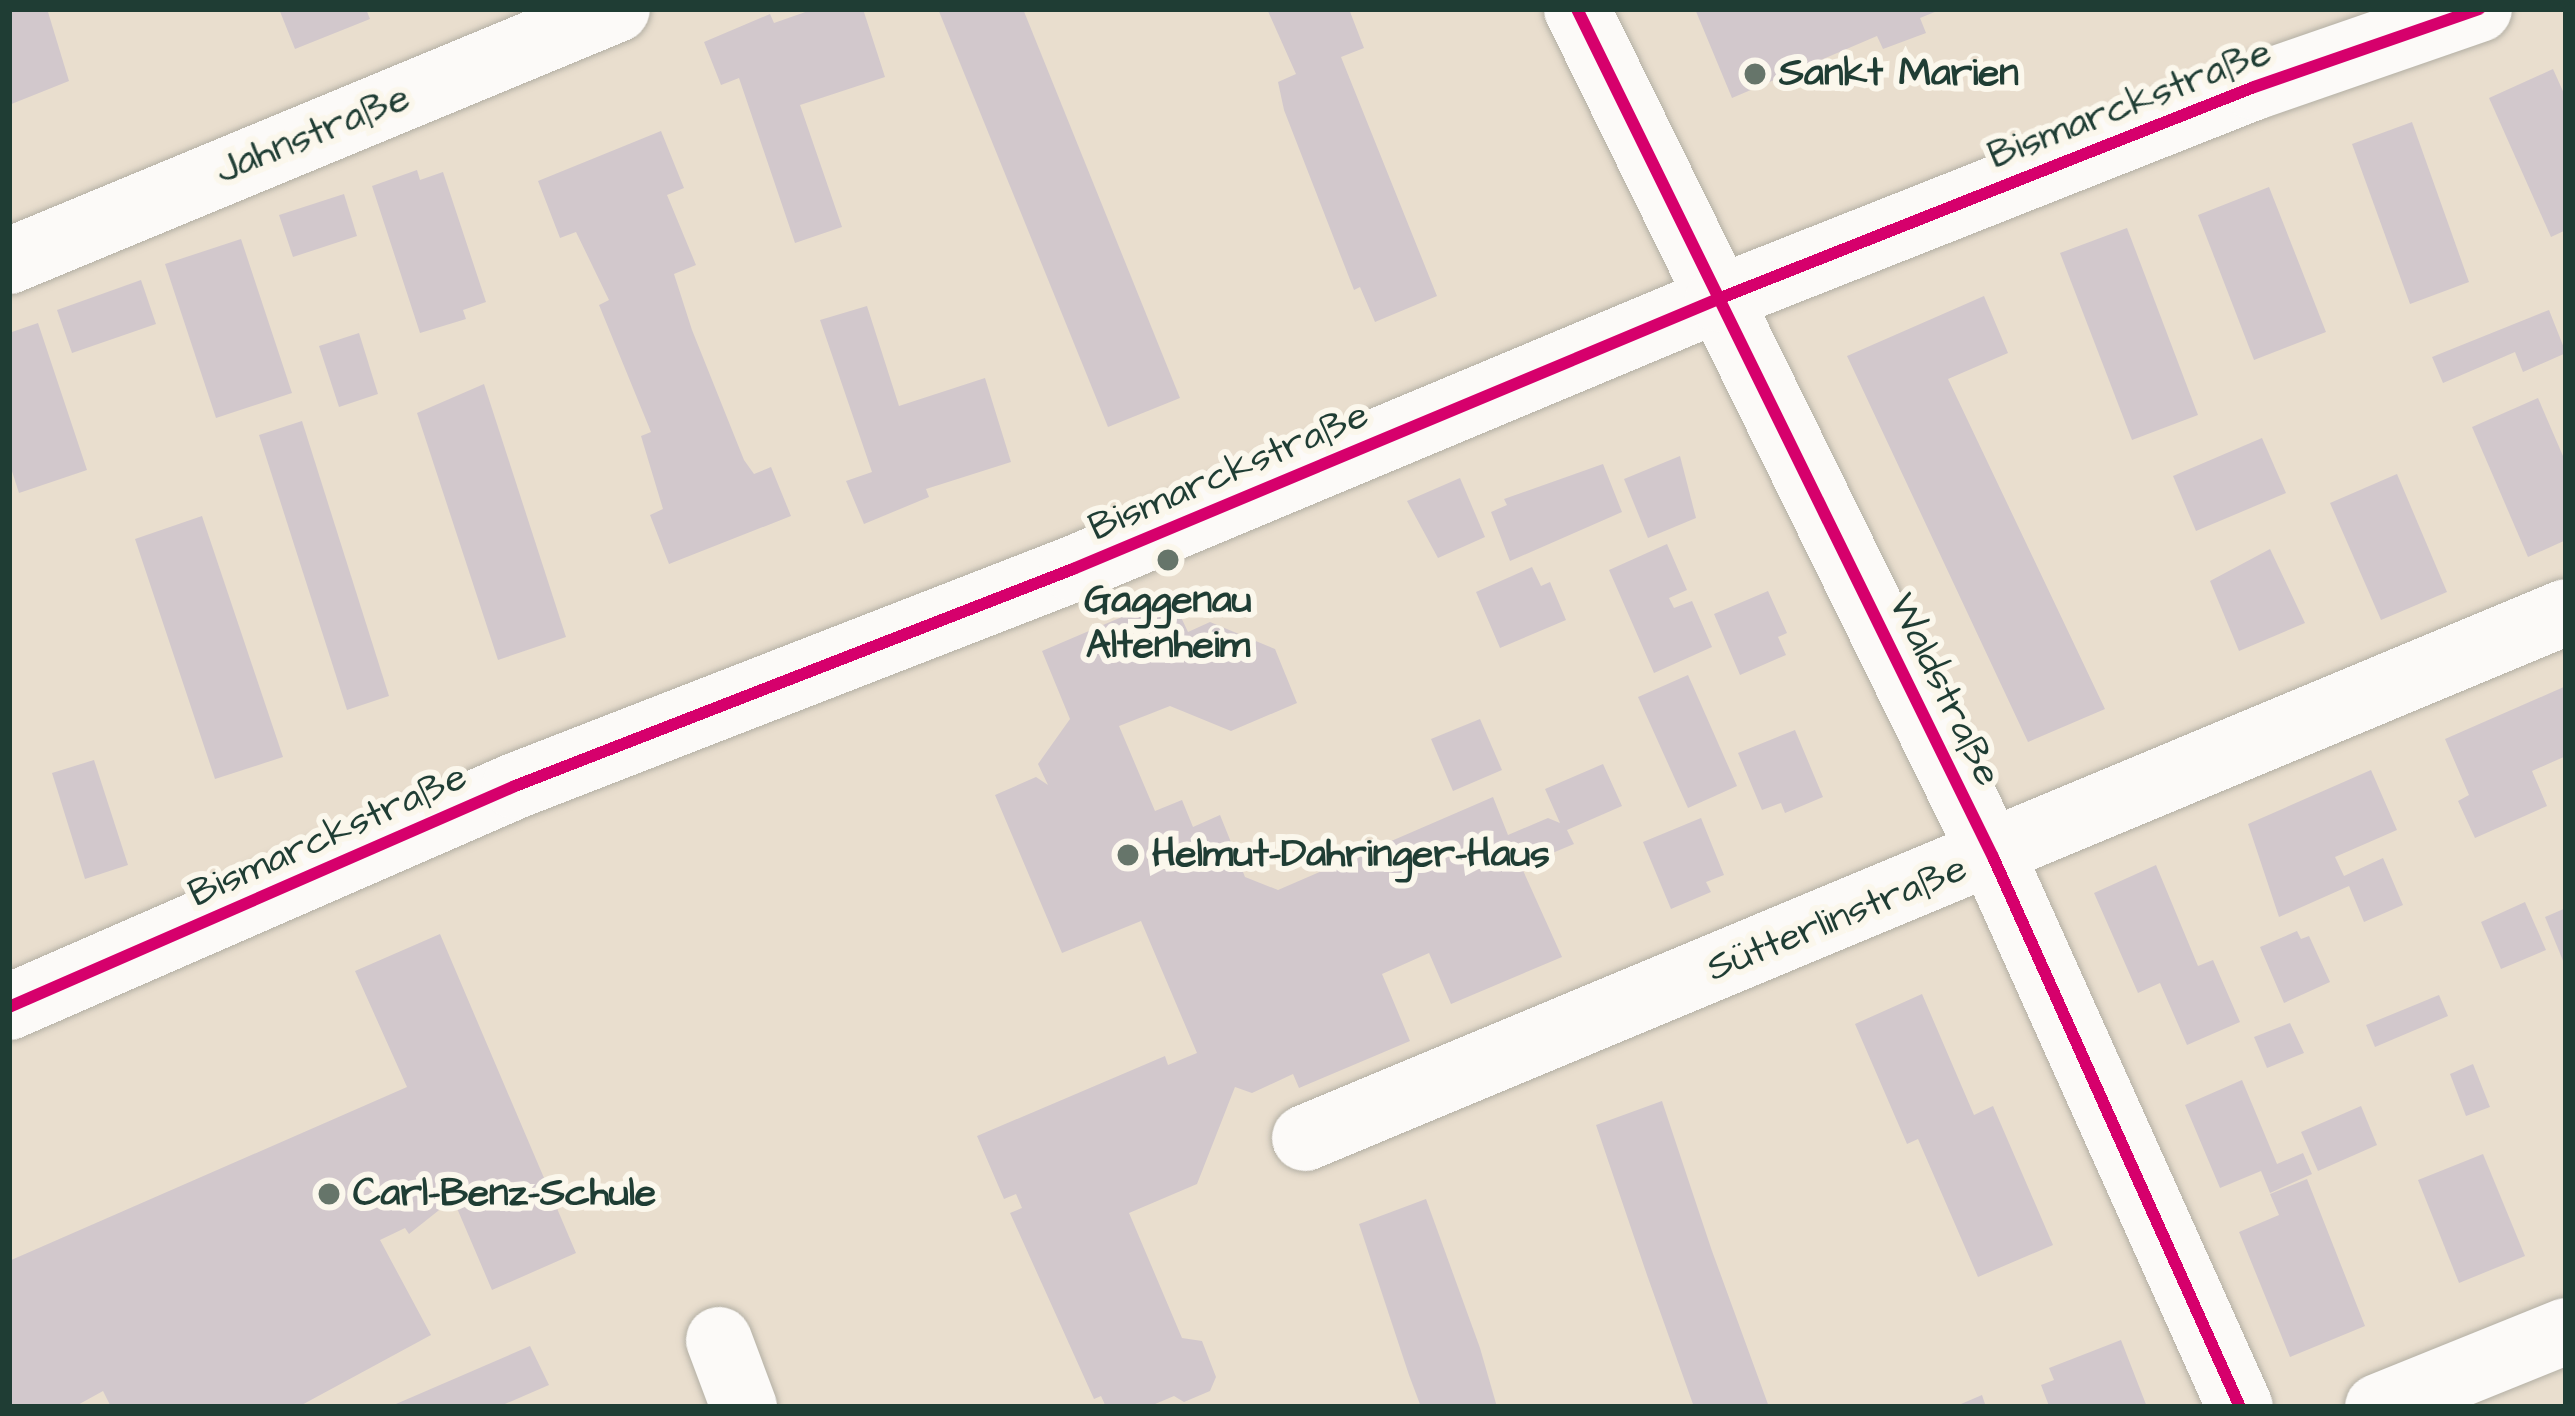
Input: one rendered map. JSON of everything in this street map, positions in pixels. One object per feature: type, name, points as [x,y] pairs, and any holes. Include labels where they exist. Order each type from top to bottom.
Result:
[{"type":"street","name":"Jahnstraße","points":[[9,261],[617,9]]},
{"type":"street","name":"Waldstraße","points":[[1576,9],[1993,857],[2240,1407]]},
{"type":"street","name":"Bismarckstraße","points":[[9,1007],[515,786],[1073,569],[1718,299],[2254,87],[2479,9]]},
{"type":"street","name":"Sütterlinstraße","points":[[1305,1138],[1993,857],[2566,612]]},
{"type":"street","points":[[2378,1407],[2566,1331]]},
{"type":"street","points":[[719,1340],[744,1407]]},
{"type":"building","points":[[9,9],[48,12],[69,81],[9,105]]},
{"type":"building","points":[[279,9],[366,9],[370,19],[295,49]]},
{"type":"building","points":[[814,9],[863,9],[885,77],[800,105],[842,227],[795,243],[739,78],[721,85],[704,42],[770,14],[774,23]]},
{"type":"building","points":[[938,9],[1023,9],[1180,398],[1108,427]]},
{"type":"building","points":[[1267,9],[1349,9],[1364,48],[1341,57],[1437,296],[1375,322],[1360,287],[1354,290],[1284,110],[1278,82],[1296,74]]},
{"type":"building","name":"Sankt Marien","points":[[1695,9],[1942,9],[1920,18],[1926,33],[1883,49],[1877,36],[1732,98]]},
{"type":"building","points":[[2553,69],[2566,98],[2566,230],[2551,237],[2489,98]]},
{"type":"building","points":[[2412,122],[2469,282],[2410,304],[2352,144]]},
{"type":"building","points":[[661,131],[684,188],[667,195],[696,265],[674,274],[692,330],[744,460],[754,474],[771,467],[791,516],[669,564],[650,515],[663,509],[641,436],[651,432],[599,305],[609,300],[576,232],[560,238],[538,181]]},
{"type":"building","points":[[417,170],[420,180],[443,172],[486,302],[463,310],[466,319],[420,333],[372,186]]},
{"type":"building","points":[[2269,187],[2326,332],[2254,360],[2198,215]]},
{"type":"building","points":[[344,194],[357,236],[293,257],[279,215]]},
{"type":"building","points":[[2127,228],[2198,415],[2132,440],[2060,253]]},
{"type":"building","points":[[241,239],[292,393],[216,418],[165,264]]},
{"type":"building","points":[[141,280],[156,324],[72,353],[57,310]]},
{"type":"building","points":[[1984,296],[2008,353],[1948,379],[2105,709],[2028,742],[1847,356]]},
{"type":"building","points":[[867,306],[899,406],[985,378],[1011,462],[926,489],[929,497],[864,524],[846,481],[872,472],[820,320]]},
{"type":"building","points":[[2549,310],[2566,353],[2523,372],[2515,352],[2443,383],[2432,357]]},
{"type":"building","points":[[38,323],[87,470],[19,493],[9,462],[9,333]]},
{"type":"building","points":[[359,333],[378,394],[339,407],[319,346]]},
{"type":"building","points":[[484,384],[566,637],[498,660],[417,413]]},
{"type":"building","points":[[2538,398],[2566,463],[2566,540],[2528,557],[2472,427]]},
{"type":"building","points":[[302,421],[389,696],[347,710],[259,435]]},
{"type":"building","points":[[2262,438],[2286,493],[2196,531],[2173,476]]},
{"type":"building","points":[[1680,456],[1696,518],[1648,538],[1624,479]]},
{"type":"building","points":[[1603,464],[1622,512],[1510,561],[1491,512],[1507,505],[1504,499]]},
{"type":"building","points":[[2397,474],[2447,592],[2381,620],[2330,503]]},
{"type":"building","points":[[1460,478],[1485,537],[1438,558],[1407,501]]},
{"type":"building","points":[[202,516],[283,757],[215,779],[135,539]]},
{"type":"building","points":[[1667,544],[1687,590],[1669,598],[1674,608],[1692,601],[1712,647],[1654,673],[1609,570]]},
{"type":"building","points":[[2270,549],[2305,623],[2239,651],[2210,581]]},
{"type":"building","points":[[1532,567],[1541,586],[1550,582],[1566,620],[1500,648],[1476,592]]},
{"type":"building","points":[[1768,591],[1787,633],[1778,637],[1786,655],[1740,675],[1714,614]]},
{"type":"building","name":"Helmut-Dahringer-Haus","points":[[1171,596],[1188,632],[1210,622],[1275,649],[1297,703],[1231,731],[1170,706],[1119,726],[1155,811],[1182,800],[1193,827],[1220,815],[1245,877],[1278,890],[1493,797],[1508,835],[1548,818],[1560,823],[1545,789],[1603,764],[1622,806],[1567,830],[1574,844],[1521,866],[1562,957],[1451,1004],[1429,953],[1382,974],[1410,1041],[1299,1088],[1293,1074],[1252,1093],[1235,1087],[1197,1184],[1129,1213],[1182,1338],[1202,1341],[1216,1377],[1210,1391],[1184,1402],[1174,1396],[1148,1407],[1106,1407],[1101,1396],[1094,1399],[1010,1213],[1022,1208],[1016,1194],[1004,1199],[977,1136],[1165,1056],[1168,1065],[1197,1053],[1141,921],[1062,953],[995,795],[1036,777],[1048,785],[1038,764],[1070,719],[1042,651]]},
{"type":"building","points":[[1688,675],[1737,786],[1688,808],[1638,697]]},
{"type":"building","points":[[2566,686],[2566,756],[2532,771],[2547,806],[2475,838],[2458,801],[2469,795],[2445,739]]},
{"type":"building","points":[[1480,719],[1502,770],[1453,791],[1431,739]]},
{"type":"building","points":[[1795,730],[1823,797],[1785,813],[1781,803],[1762,810],[1738,753]]},
{"type":"building","points":[[94,760],[128,865],[85,879],[52,773]]},
{"type":"building","points":[[2371,770],[2397,830],[2335,857],[2344,876],[2383,858],[2403,905],[2364,922],[2349,886],[2279,917],[2248,824]]},
{"type":"building","points":[[1701,818],[1724,875],[1706,882],[1711,892],[1671,909],[1643,842]]},
{"type":"building","points":[[2156,865],[2198,966],[2213,960],[2240,1022],[2187,1045],[2160,983],[2138,993],[2094,893]]},
{"type":"building","points":[[2525,902],[2546,950],[2501,969],[2481,922]]},
{"type":"building","points":[[2566,908],[2566,968],[2545,917]]},
{"type":"building","points":[[2297,931],[2301,939],[2309,936],[2330,982],[2284,1003],[2260,947]]},
{"type":"building","points":[[440,934],[576,1253],[492,1290],[453,1199],[409,1234],[405,1228],[380,1240],[431,1335],[298,1407],[111,1407],[103,1391],[74,1407],[9,1407],[9,1261],[407,1087],[355,971]]},
{"type":"building","points":[[1922,994],[1974,1115],[1993,1106],[2053,1245],[1978,1277],[1918,1139],[1907,1144],[1855,1024]]},
{"type":"building","points":[[2439,995],[2448,1016],[2375,1047],[2366,1025]]},
{"type":"building","points":[[2290,1023],[2304,1053],[2267,1068],[2254,1037]]},
{"type":"building","points":[[2473,1064],[2490,1107],[2466,1116],[2450,1074]]},
{"type":"building","points":[[2242,1080],[2277,1164],[2303,1153],[2312,1174],[2270,1193],[2261,1171],[2220,1188],[2185,1105]]},
{"type":"building","points":[[1662,1101],[1769,1407],[1694,1407],[1647,1275],[1596,1125]]},
{"type":"building","points":[[2361,1106],[2377,1145],[2318,1171],[2301,1132]]},
{"type":"building","points":[[2483,1154],[2525,1256],[2459,1283],[2418,1180]]},
{"type":"building","points":[[2307,1179],[2365,1326],[2290,1357],[2239,1232],[2279,1215],[2270,1194]]},
{"type":"building","points":[[1426,1199],[1497,1407],[1421,1407],[1409,1375],[1359,1224]]},
{"type":"building","points":[[2121,1340],[2147,1407],[2049,1406],[2041,1385],[2054,1380],[2049,1368]]},
{"type":"building","points":[[530,1346],[549,1385],[498,1407],[389,1407]]},
{"type":"building","points":[[1982,1395],[1986,1407],[1954,1407]]},
{"type":"cycle path","points":[[1577,9],[1993,857],[2240,1407]]},
{"type":"cycle path","points":[[9,1007],[515,786],[1073,569],[1718,299],[2254,87],[2479,9]]},
{"type":"place","name":"Sankt Marien","points":[[1755,74]]},
{"type":"place","name":"Gaggenau Altenheim","points":[[1168,560]]},
{"type":"place","name":"Helmut-Dahringer-Haus","points":[[1128,855]]},
{"type":"place","name":"Carl-Benz-Schule","points":[[329,1194]]}]
